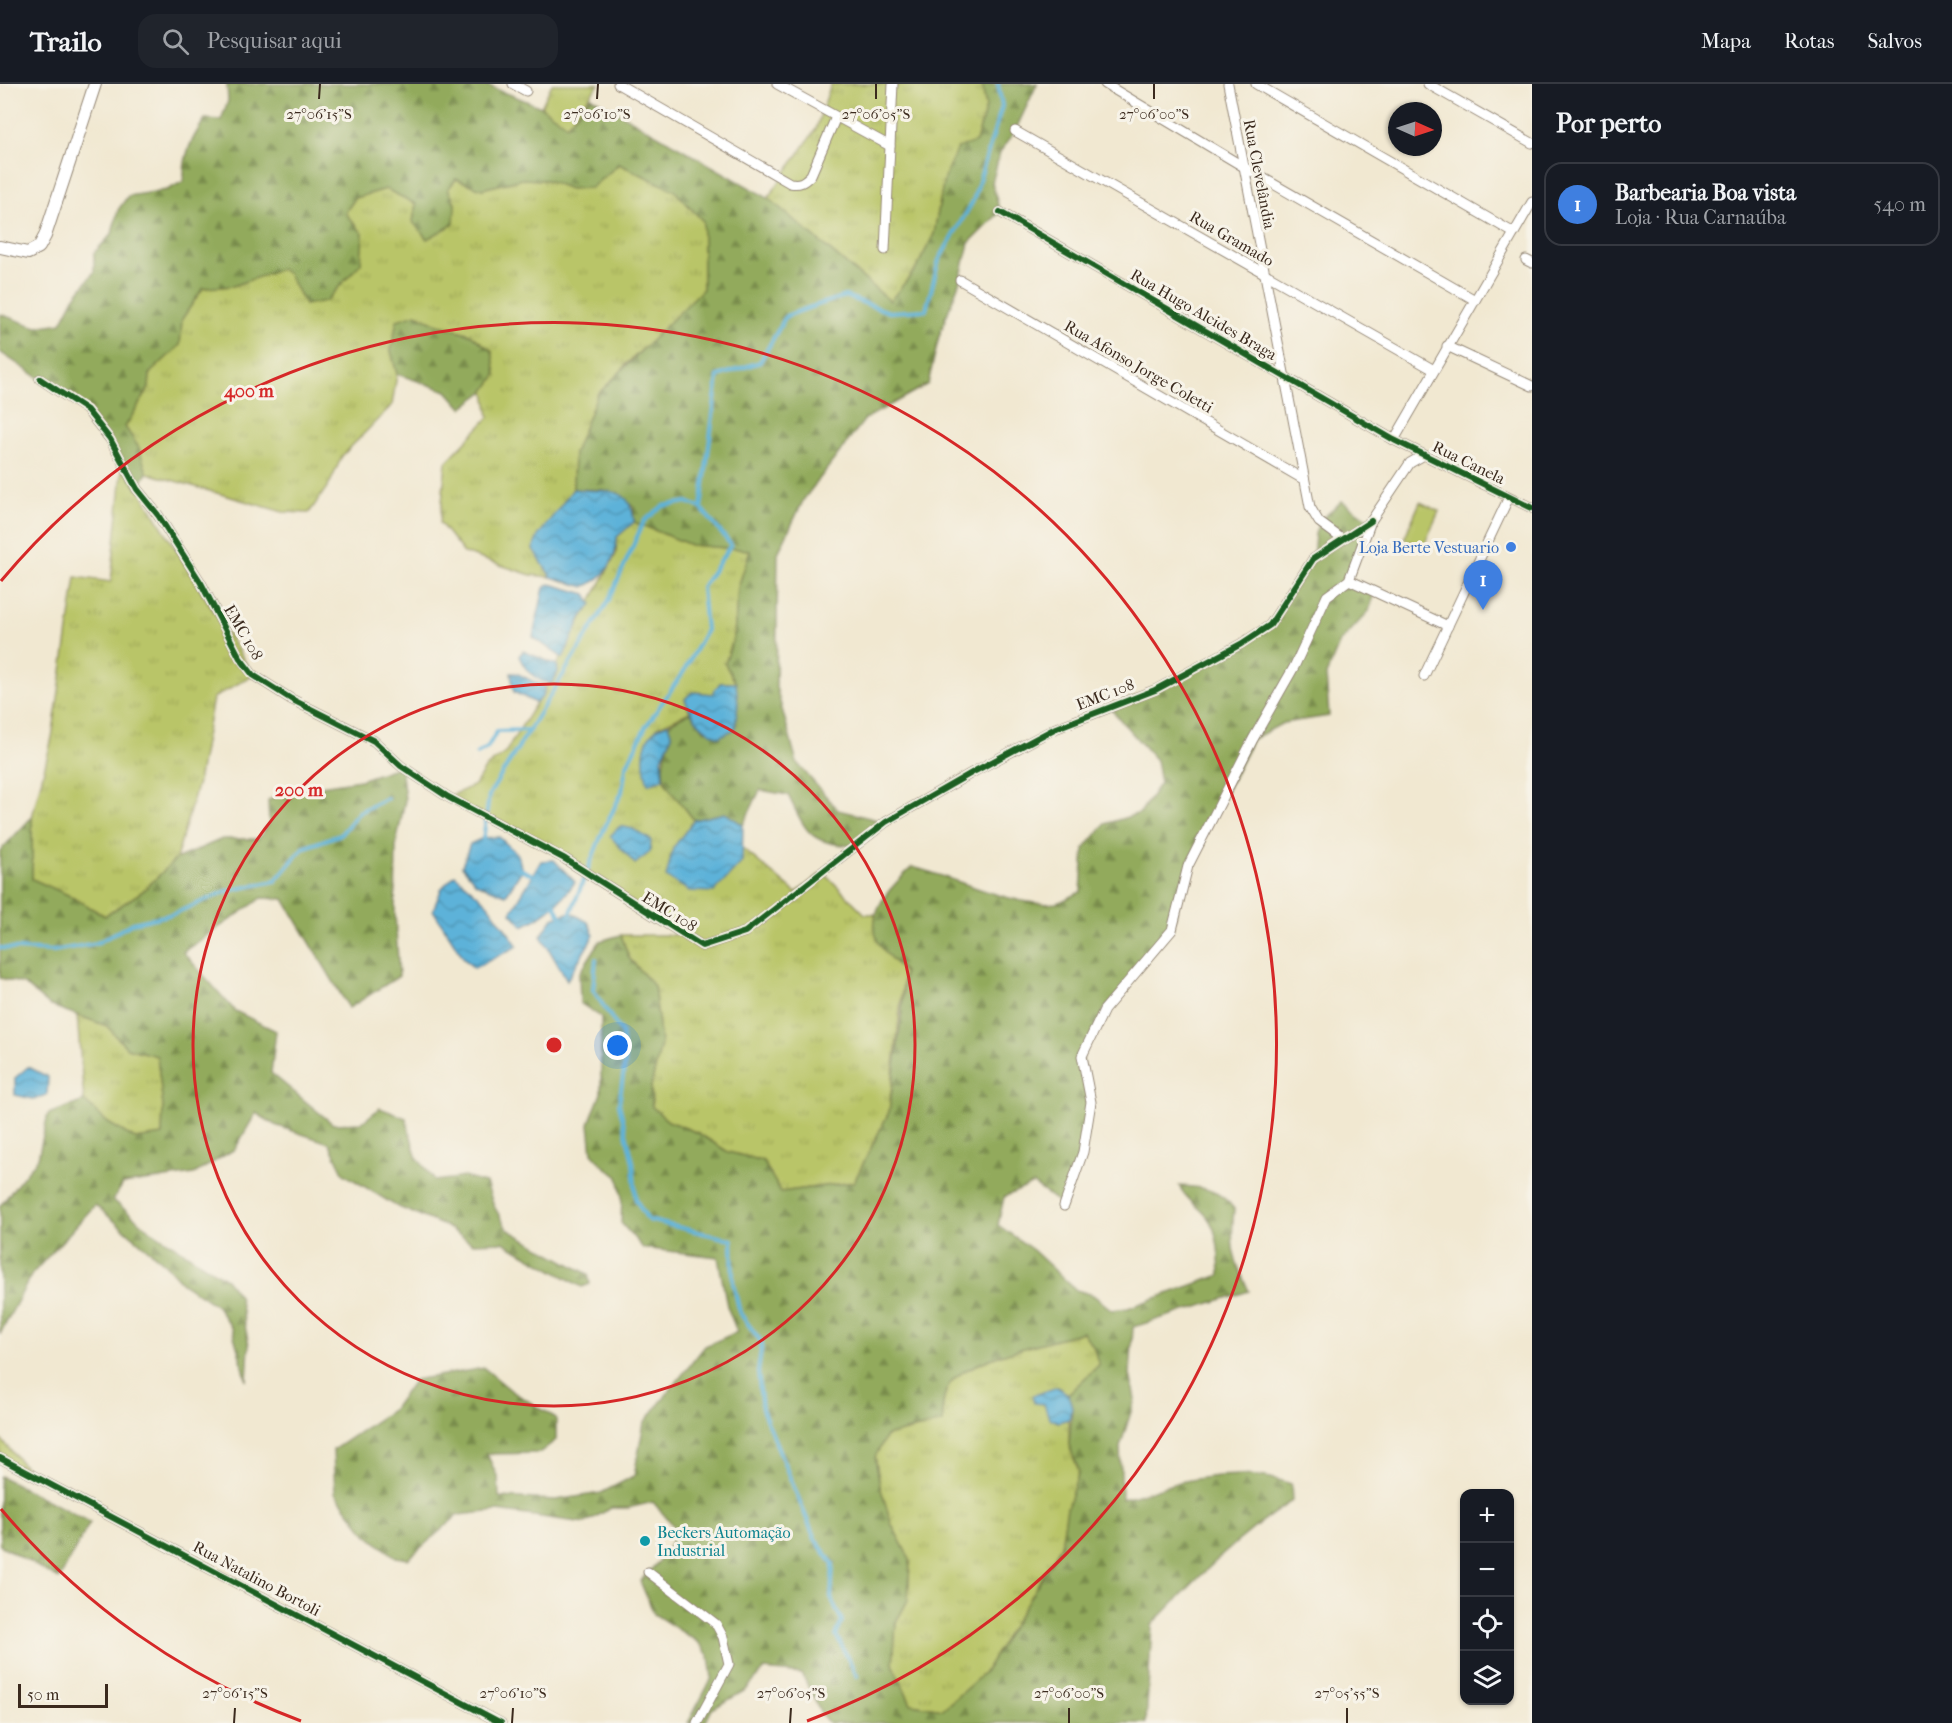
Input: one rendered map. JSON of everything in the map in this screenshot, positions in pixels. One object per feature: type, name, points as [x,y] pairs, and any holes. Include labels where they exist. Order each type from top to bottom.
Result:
[{"type":"street","points":[[0,247],[28,253],[39,247],[58,202],[96,84]]},
{"type":"street","points":[[513,84],[526,92]]},
{"type":"street","points":[[618,84],[790,183],[803,183],[811,175],[836,117]]},
{"type":"street","points":[[777,84],[890,146]]},
{"type":"street","points":[[885,250],[893,84]]},
{"type":"street","points":[[1105,84],[1475,300]]},
{"type":"street","name":"Rua Clevelândia","points":[[1228,84],[1310,507],[1320,522],[1342,539]]},
{"type":"street","points":[[1256,84],[1514,232]]},
{"type":"street","points":[[1428,84],[1532,143]]},
{"type":"street","name":"Rua Gramado","points":[[1015,131],[1434,370]]},
{"type":"street","points":[[1394,440],[1532,202]]},
{"type":"street","name":"Rua Hugo Alcides Braga","points":[[1000,212],[1394,440]]},
{"type":"street","name":"Rua Afonso Jorge Coletti","points":[[960,280],[1303,479]]},
{"type":"street","points":[[1448,346],[1532,386]]},
{"type":"street","name":"EMC 108","points":[[40,379],[87,410],[110,439],[138,489],[158,515],[201,582],[240,658],[253,675],[300,704],[374,741],[402,766],[448,797],[565,859],[702,946],[745,932],[886,822],[975,771],[1054,729],[1155,690],[1241,644],[1270,625],[1313,558],[1371,521]]},
{"type":"street","name":"Rua Canela","points":[[1394,440],[1532,508]]},
{"type":"street","points":[[1064,1206],[1083,1152],[1091,1102],[1082,1056],[1104,1010],[1172,930],[1188,866],[1253,739],[1294,667],[1327,596],[1349,580],[1371,521],[1410,463],[1424,455]]},
{"type":"street","points":[[1424,676],[1509,497]]},
{"type":"street","points":[[1349,580],[1448,626]]},
{"type":"street","name":"Rua Natalino Bortoli","points":[[0,1458],[501,1723]]},
{"type":"street","points":[[648,1572],[716,1624],[723,1637],[729,1664],[697,1723]]},
{"type":"green space","points":[[227,84],[484,84],[541,107],[567,125],[591,97],[768,198],[890,301],[916,269],[934,234],[944,179],[957,148],[976,142],[986,107],[982,84],[1037,84],[1015,131],[1000,152],[992,183],[1000,212],[969,243],[960,280],[939,336],[928,384],[865,419],[804,499],[778,553],[776,687],[797,763],[838,810],[886,822],[855,846],[828,842],[819,839],[806,828],[788,795],[760,790],[743,825],[725,813],[694,820],[666,782],[663,763],[672,736],[668,724],[690,712],[705,731],[736,683],[725,664],[734,636],[738,588],[750,550],[691,545],[634,522],[633,506],[604,490],[573,489],[574,453],[597,395],[703,289],[703,221],[674,190],[619,164],[591,188],[570,189],[547,180],[522,179],[482,189],[456,179],[448,189],[455,204],[454,224],[427,239],[413,222],[416,204],[386,189],[355,198],[345,213],[363,234],[361,263],[326,301],[305,305],[288,274],[281,269],[233,286],[203,288],[182,319],[180,345],[150,373],[149,388],[125,427],[139,448],[147,473],[137,489],[87,410],[0,352],[0,314],[36,327],[61,323],[74,298],[94,272],[94,253],[112,234],[118,210],[128,196],[167,190],[184,181],[187,155],[200,127],[205,119],[221,120],[228,101]]},
{"type":"green space","points":[[552,84],[599,84],[567,125],[541,107]]},
{"type":"green space","points":[[831,84],[982,84],[986,107],[976,142],[944,179],[934,234],[916,269],[890,301],[768,198],[816,129]]},
{"type":"green space","points":[[619,164],[674,190],[703,221],[703,289],[665,329],[625,365],[574,453],[573,489],[533,549],[551,577],[531,575],[464,553],[440,523],[446,462],[489,417],[485,391],[496,374],[492,351],[470,334],[439,325],[416,314],[391,351],[397,374],[392,405],[342,456],[330,483],[309,513],[283,512],[147,473],[139,448],[125,427],[149,388],[150,373],[180,345],[182,319],[203,288],[233,286],[281,268],[288,274],[305,305],[363,234],[345,213],[355,198],[386,189],[416,204],[413,222],[455,204],[448,189],[456,179],[482,189],[522,179],[548,180],[570,189]]},
{"type":"green space","points":[[416,314],[439,325],[470,334],[492,351],[496,375],[485,391],[462,408],[447,391],[397,374],[391,351],[397,320]]},
{"type":"green space","points":[[123,463],[253,675],[213,698],[198,782],[176,859],[143,891],[105,916],[68,895],[32,879],[32,817],[52,738],[76,577],[111,582]]},
{"type":"green space","points":[[1342,501],[1371,521],[1349,580],[1374,592],[1369,611],[1340,642],[1326,675],[1329,716],[1283,723],[1253,739],[1188,866],[1172,930],[1104,1010],[1082,1056],[1091,1102],[1083,1152],[1064,1206],[1033,1184],[1004,1197],[998,1225],[1033,1250],[1076,1290],[1093,1295],[1112,1310],[1128,1308],[1220,1275],[1218,1245],[1212,1224],[1205,1214],[1186,1197],[1179,1186],[1210,1190],[1223,1197],[1234,1209],[1232,1233],[1234,1252],[1249,1291],[1133,1327],[1130,1374],[1135,1399],[1120,1447],[1122,1499],[1180,1482],[1236,1475],[1265,1477],[1291,1484],[1292,1501],[1236,1543],[1152,1625],[1146,1723],[829,1723],[822,1715],[802,1674],[764,1670],[746,1690],[712,1709],[705,1723],[688,1723],[712,1678],[709,1656],[698,1642],[654,1614],[640,1581],[664,1556],[677,1530],[653,1502],[628,1508],[611,1508],[585,1523],[497,1511],[458,1515],[408,1559],[396,1557],[367,1535],[335,1493],[333,1450],[393,1409],[414,1380],[484,1368],[513,1392],[556,1418],[556,1440],[539,1453],[487,1454],[498,1478],[499,1497],[556,1500],[601,1493],[634,1476],[644,1423],[705,1346],[737,1332],[727,1306],[718,1257],[643,1248],[621,1223],[622,1196],[618,1177],[592,1153],[589,1124],[601,1093],[601,1017],[580,1003],[579,974],[600,941],[621,935],[629,958],[654,986],[661,1044],[651,1086],[652,1107],[668,1121],[698,1133],[728,1152],[763,1161],[781,1192],[854,1182],[889,1112],[902,1011],[904,972],[882,948],[875,928],[875,918],[883,899],[912,867],[1004,897],[1041,904],[1056,903],[1081,892],[1084,849],[1105,824],[1140,813],[1160,783],[1156,760],[1109,707],[1155,690],[1270,625],[1313,559],[1315,534],[1319,522]],"holes":[[[1083,1332],[1093,1346],[1099,1365],[1068,1394],[1072,1407],[1069,1445],[1079,1471],[1067,1508],[1061,1546],[984,1673],[943,1709],[911,1704],[893,1664],[896,1622],[908,1600],[910,1560],[891,1523],[880,1486],[875,1457],[886,1436],[943,1422],[943,1403],[949,1385],[972,1367],[1010,1352]]]},
{"type":"green space","points":[[1420,502],[1439,511],[1423,547],[1404,539]]},
{"type":"green space","points":[[634,522],[691,545],[751,550],[738,588],[734,636],[725,664],[736,683],[720,683],[712,694],[697,692],[685,699],[690,712],[657,727],[648,784],[663,779],[694,820],[673,848],[742,862],[742,848],[796,893],[823,872],[865,914],[875,914],[877,939],[904,973],[889,1112],[854,1182],[780,1192],[763,1161],[728,1152],[698,1133],[668,1121],[652,1107],[651,1086],[661,1044],[654,986],[629,958],[621,935],[682,935],[565,859],[448,797],[475,785],[486,767],[505,753],[536,703],[543,696],[545,687],[555,678],[557,665],[616,554],[617,537]]},
{"type":"green space","points":[[401,766],[405,800],[396,844],[395,914],[399,976],[349,1008],[284,899],[262,898],[183,952],[235,1011],[276,1031],[271,1073],[333,1124],[361,1123],[380,1108],[406,1118],[416,1156],[435,1181],[464,1177],[486,1183],[494,1206],[507,1229],[588,1274],[590,1284],[582,1287],[503,1242],[472,1243],[445,1226],[396,1206],[344,1174],[329,1143],[275,1125],[256,1113],[235,1149],[194,1174],[123,1184],[113,1200],[150,1230],[226,1279],[239,1296],[249,1345],[247,1381],[232,1329],[217,1306],[182,1283],[162,1261],[95,1205],[32,1274],[0,1334],[0,1206],[38,1158],[48,1114],[84,1101],[108,1123],[135,1139],[162,1135],[163,1106],[157,1056],[127,1048],[107,1026],[49,1005],[24,984],[0,978],[0,851],[32,817],[32,879],[68,895],[105,916],[143,891],[176,859],[222,839],[258,839],[269,824],[268,800],[295,790],[360,780]]},
{"type":"green space","points":[[77,1015],[107,1026],[127,1048],[157,1056],[163,1106],[162,1136],[135,1139],[108,1123],[84,1101]]},
{"type":"green space","points":[[1083,1332],[1093,1346],[1099,1365],[1068,1394],[1057,1387],[1044,1404],[1058,1422],[1069,1419],[1069,1445],[1079,1471],[1067,1508],[1061,1546],[984,1673],[943,1709],[911,1704],[893,1664],[896,1622],[908,1600],[910,1560],[891,1523],[880,1486],[875,1456],[886,1436],[943,1422],[943,1403],[949,1385],[972,1367],[1010,1352]]},
{"type":"green space","points":[[0,1438],[31,1474],[0,1458]]},
{"type":"green space","points":[[0,1476],[90,1522],[59,1579],[0,1545]]},
{"type":"water","points":[[573,489],[614,492],[621,495],[632,509],[634,522],[617,537],[615,554],[604,573],[584,587],[551,577],[533,549],[538,536]]},
{"type":"water","points":[[550,584],[586,594],[592,604],[581,618],[563,658],[533,637],[544,588]]},
{"type":"water","points":[[523,651],[557,665],[558,672],[552,683],[541,681],[528,671],[519,656]]},
{"type":"water","points":[[511,673],[516,673],[545,687],[543,696],[536,703],[514,692]]},
{"type":"water","points":[[720,683],[736,683],[738,704],[735,729],[719,737],[698,722],[685,699],[692,692],[712,694]]},
{"type":"water","points":[[668,724],[672,736],[662,758],[663,779],[648,784],[644,766],[645,748],[652,733]]},
{"type":"water","points":[[725,813],[743,825],[742,862],[714,892],[689,891],[666,877],[673,848],[694,820]]},
{"type":"water","points":[[620,826],[633,829],[651,840],[650,852],[635,864],[610,836]]},
{"type":"water","points":[[499,837],[518,855],[522,870],[506,895],[476,883],[462,866],[470,844],[483,838]]},
{"type":"water","points":[[554,860],[575,882],[552,908],[523,926],[511,913],[541,861]]},
{"type":"water","points":[[455,875],[485,901],[518,946],[474,968],[465,960],[433,910],[442,888]]},
{"type":"water","points":[[570,912],[588,922],[594,935],[567,980],[541,936],[553,918]]},
{"type":"water","points":[[28,1067],[48,1077],[47,1095],[33,1099],[15,1095],[15,1078]]},
{"type":"water","points":[[1057,1387],[1068,1394],[1072,1407],[1069,1419],[1058,1422],[1049,1418],[1044,1404],[1034,1403],[1032,1396]]},
{"type":"waterway","points":[[569,917],[603,831],[622,792],[626,767],[646,726],[684,671],[706,630],[702,587],[731,545],[701,508],[718,376],[760,362],[786,316],[845,296],[889,312],[926,310],[939,260],[973,201],[1002,106],[998,84]]},
{"type":"waterway","points":[[483,841],[489,795],[609,600],[644,521],[663,506],[687,502],[701,508]]},
{"type":"waterway","points":[[477,754],[487,748],[497,731],[530,730]]},
{"type":"waterway","points":[[0,948],[53,951],[97,943],[133,923],[173,914],[227,891],[275,881],[303,848],[341,834],[359,812],[387,798]]},
{"type":"waterway","points":[[520,869],[535,876]]},
{"type":"waterway","points":[[554,903],[562,918]]},
{"type":"waterway","points":[[596,959],[593,990],[622,1034],[625,1062],[619,1104],[633,1162],[636,1200],[648,1220],[732,1240],[733,1283],[740,1313],[762,1343],[758,1372],[762,1409],[815,1539],[833,1564],[831,1598],[842,1621],[836,1635],[857,1676]]},
{"type":"cycle path","points":[[1000,212],[1394,440],[1532,508]]},
{"type":"cycle path","points":[[40,379],[87,410],[110,439],[137,489],[158,515],[201,583],[240,658],[253,675],[291,699],[374,741],[401,766],[448,797],[565,859],[702,946],[745,932],[886,822],[975,771],[1054,729],[1155,690],[1241,644],[1270,625],[1313,559],[1371,521]]},
{"type":"cycle path","points":[[0,1458],[501,1723]]},
{"type":"place","name":"Loja Berte Vestuario","points":[[1511,547]]},
{"type":"place","name":"Barbearia Boa vista","points":[[1483,610]]},
{"type":"place","name":"Beckers Automação Industrial","points":[[645,1541]]}]
